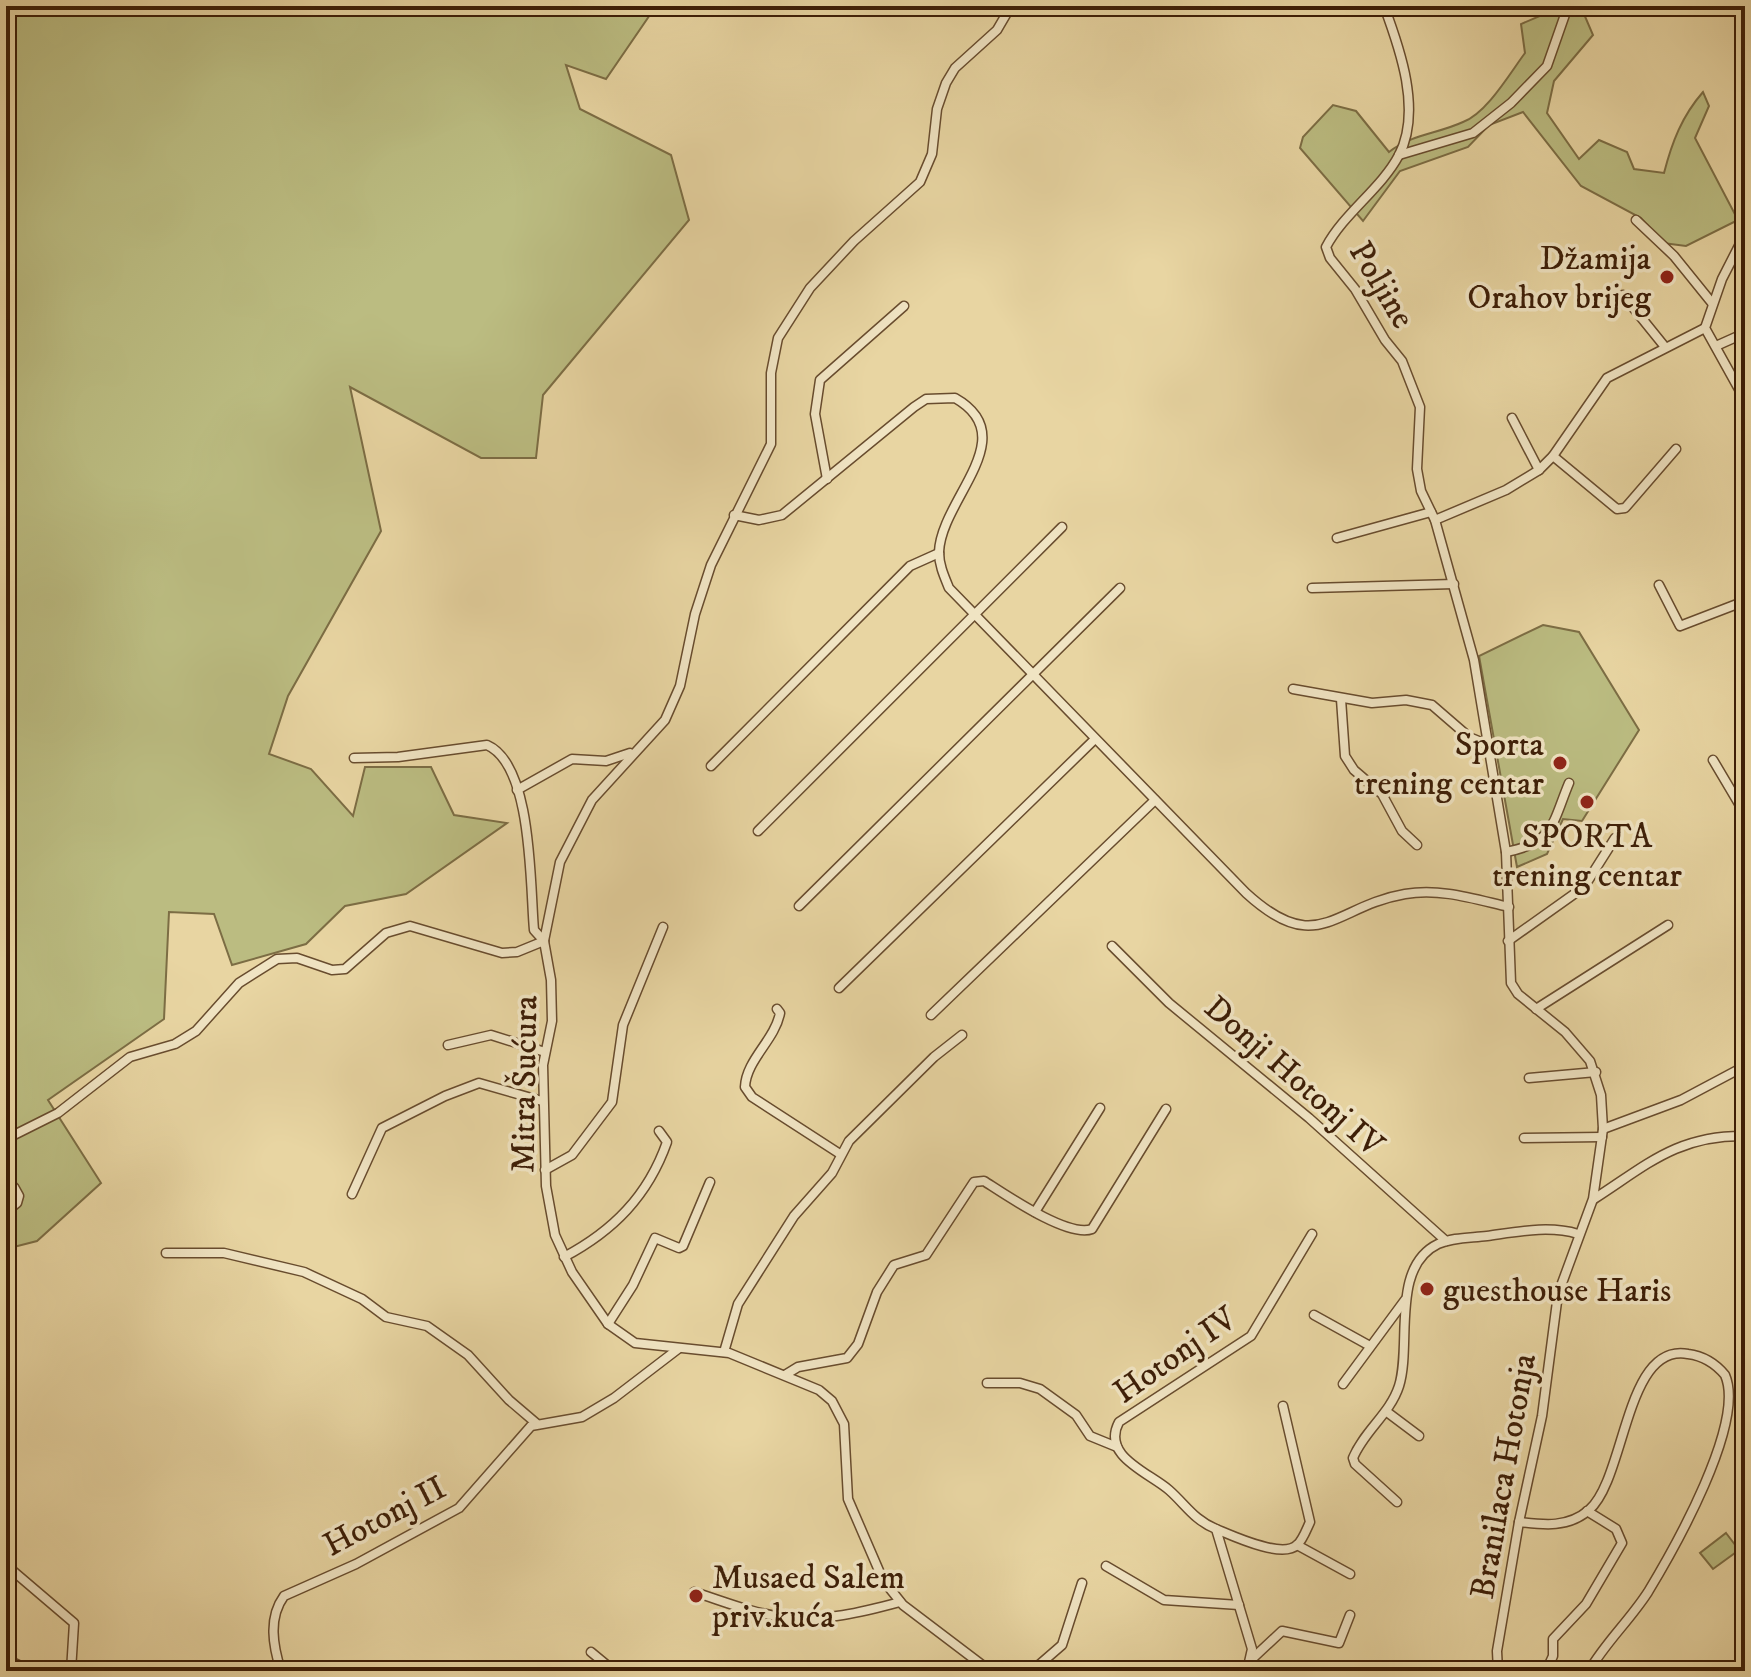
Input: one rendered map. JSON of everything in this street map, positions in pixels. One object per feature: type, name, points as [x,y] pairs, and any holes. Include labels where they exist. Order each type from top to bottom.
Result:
[{"type":"street","points":[[6,1139],[42,1124],[130,1057],[175,1044],[196,1031],[239,983],[277,959],[297,958],[332,970],[345,969],[386,933],[410,926],[502,953],[517,952],[544,941],[560,862],[592,800],[665,720],[673,703],[702,592],[734,515],[771,444],[772,354],[794,308],[854,241],[920,182],[932,154],[937,109],[946,83],[955,68],[997,30],[1011,6]]},
{"type":"street","name":"Poljine","points":[[1384,6],[1404,68],[1408,117],[1399,155],[1326,247],[1330,258],[1355,289],[1413,381],[1420,407],[1417,469],[1421,491],[1433,516]]},
{"type":"street","points":[[1399,155],[1473,133],[1511,103],[1547,66],[1568,6]]},
{"type":"street","points":[[1636,220],[1674,256],[1712,303]]},
{"type":"street","points":[[1745,234],[1712,303],[1705,328],[1745,400]]},
{"type":"street","points":[[1623,295],[1665,347]]},
{"type":"street","points":[[827,479],[820,461],[815,414],[820,380],[904,306]]},
{"type":"street","points":[[1337,538],[1433,516],[1506,490],[1539,470],[1553,456],[1607,378],[1705,328]]},
{"type":"street","points":[[1716,346],[1745,333]]},
{"type":"street","points":[[734,515],[759,520],[782,515],[926,399],[955,398],[968,405],[978,417],[982,447],[948,517],[939,553],[941,571],[949,588],[1257,903],[1296,924],[1325,925],[1385,899],[1420,892],[1438,891],[1509,907]]},
{"type":"street","points":[[1512,418],[1539,470]]},
{"type":"street","points":[[1553,456],[1617,509],[1625,508],[1676,449]]},
{"type":"street","points":[[1433,516],[1474,660],[1506,852],[1511,983],[1536,1009],[1565,1032],[1596,1072]]},
{"type":"street","points":[[758,831],[1062,527]]},
{"type":"street","points":[[711,766],[910,566],[939,553]]},
{"type":"street","points":[[1312,588],[1454,584]]},
{"type":"street","points":[[1659,585],[1680,626],[1745,601]]},
{"type":"street","points":[[799,906],[1120,588]]},
{"type":"street","points":[[1293,689],[1372,703],[1406,700],[1432,705],[1469,737],[1486,744]]},
{"type":"street","points":[[1341,699],[1345,756],[1354,770],[1382,794],[1402,831],[1417,845]]},
{"type":"street","points":[[839,988],[1095,739]]},
{"type":"street","name":"Mitra Šućura","points":[[354,758],[398,757],[487,745],[503,755],[517,790],[532,858],[534,930],[544,941],[551,970],[552,1021],[545,1052],[542,1101],[545,1170],[550,1214],[564,1257],[608,1324],[635,1343],[724,1352],[819,1390],[840,1414],[848,1499],[883,1580],[900,1602],[990,1671]]},
{"type":"street","points":[[517,790],[572,759],[606,761],[633,752]]},
{"type":"street","points":[[1713,760],[1745,814]]},
{"type":"street","points":[[1506,852],[1533,846],[1542,840],[1569,783]]},
{"type":"street","points":[[931,1015],[1155,800]]},
{"type":"street","points":[[1508,941],[1584,887],[1615,838]]},
{"type":"street","points":[[1536,1009],[1668,925]]},
{"type":"street","points":[[545,1170],[572,1155],[612,1102],[623,1025],[663,927]]},
{"type":"street","name":"Donji Hotonj IV","points":[[1112,946],[1169,1003],[1309,1118],[1446,1241]]},
{"type":"street","points":[[777,1009],[779,1019],[747,1075],[745,1087],[752,1097],[840,1154]]},
{"type":"street","points":[[448,1045],[491,1035],[545,1052]]},
{"type":"street","points":[[724,1352],[738,1304],[794,1216],[832,1173],[840,1154],[884,1105],[962,1035]]},
{"type":"street","points":[[1524,1138],[1602,1133],[1681,1100],[1745,1066]]},
{"type":"street","points":[[1529,1078],[1596,1072]]},
{"type":"street","name":"Branilaca Hotonja","points":[[1498,1671],[1497,1651],[1519,1522],[1542,1416],[1558,1294],[1593,1199],[1602,1133],[1596,1072]]},
{"type":"street","points":[[352,1194],[382,1128],[445,1096],[479,1083],[542,1101]]},
{"type":"street","points":[[1035,1212],[1100,1108]]},
{"type":"street","points":[[785,1375],[798,1367],[847,1358],[858,1344],[877,1292],[894,1265],[926,1255],[974,1182],[984,1181],[1035,1212],[1082,1231],[1092,1229],[1166,1109]]},
{"type":"street","points":[[564,1257],[605,1233],[637,1200],[667,1142],[659,1131]]},
{"type":"street","points":[[1593,1199],[1668,1150],[1690,1141],[1745,1136]]},
{"type":"street","points":[[608,1324],[633,1285],[655,1238],[679,1248],[683,1246],[710,1182]]},
{"type":"street","points":[[6,1187],[14,1187],[19,1196],[17,1203],[6,1212]]},
{"type":"street","points":[[1343,1384],[1405,1300],[1426,1253],[1446,1241],[1531,1231],[1565,1230],[1578,1234]]},
{"type":"street","name":"Hotonj IV","points":[[1312,1234],[1251,1336],[1119,1422],[1114,1436],[1117,1447],[1135,1468],[1173,1493],[1191,1516],[1216,1529],[1268,1547],[1286,1550],[1297,1545],[1350,1574]]},
{"type":"street","points":[[166,1253],[224,1253],[295,1269],[362,1299],[386,1317],[427,1326],[468,1355],[509,1400],[536,1423],[554,1424],[582,1417],[614,1398],[678,1349]]},
{"type":"street","points":[[1397,1502],[1355,1464],[1353,1458],[1387,1412],[1403,1368],[1405,1300]]},
{"type":"street","points":[[1314,1315],[1370,1346]]},
{"type":"street","points":[[1519,1522],[1569,1522],[1587,1511],[1608,1484],[1638,1391],[1649,1369],[1663,1358],[1680,1352],[1701,1357],[1720,1369],[1728,1383],[1728,1405],[1706,1483],[1647,1594],[1589,1671]]},
{"type":"street","points":[[987,1383],[1020,1383],[1040,1389],[1076,1415],[1090,1436],[1117,1447]]},
{"type":"street","points":[[1283,1406],[1311,1514],[1297,1545]]},
{"type":"street","points":[[1387,1412],[1419,1436]]},
{"type":"street","name":"Hotonj II","points":[[281,1671],[273,1625],[284,1596],[356,1564],[459,1508],[536,1423]]},
{"type":"street","points":[[1546,1671],[1553,1656],[1553,1639],[1586,1604],[1622,1543],[1616,1529],[1587,1511]]},
{"type":"street","points":[[1216,1529],[1252,1659]]},
{"type":"street","points":[[6,1565],[29,1587],[59,1606],[74,1623],[71,1671]]},
{"type":"street","points":[[1106,1566],[1164,1600],[1239,1605]]},
{"type":"street","points":[[1032,1671],[1062,1645],[1082,1583]]},
{"type":"street","points":[[694,1592],[770,1615],[800,1619],[867,1611],[900,1602]]},
{"type":"street","points":[[1247,1671],[1252,1659],[1282,1631],[1339,1643],[1344,1639],[1350,1615]]},
{"type":"street","points":[[591,1652],[614,1671]]},
{"type":"street","points":[[6,1659],[31,1671]]},
{"type":"green space","points":[[6,6],[656,6],[606,79],[566,65],[580,109],[671,155],[689,220],[543,395],[536,458],[481,458],[350,387],[381,531],[288,696],[269,754],[311,769],[353,816],[365,767],[431,767],[454,815],[507,823],[406,894],[345,906],[306,944],[232,965],[214,914],[169,912],[164,1019],[48,1100],[101,1183],[37,1241],[6,1249]]},
{"type":"green space","points":[[1550,6],[1581,7],[1593,35],[1554,81],[1547,113],[1579,159],[1599,140],[1627,152],[1634,169],[1664,173],[1679,130],[1703,92],[1709,106],[1695,138],[1738,220],[1686,246],[1663,243],[1641,218],[1581,186],[1523,112],[1489,125],[1468,147],[1400,171],[1363,221],[1300,148],[1303,137],[1333,105],[1356,111],[1389,152],[1407,141],[1472,117],[1497,92],[1525,53],[1521,24],[1540,16]]},
{"type":"green space","name":"Sporta trening centar","points":[[1543,625],[1579,632],[1639,730],[1582,821],[1563,819],[1547,854],[1517,867],[1479,656]]},
{"type":"green space","points":[[1726,1533],[1739,1550],[1713,1569],[1700,1553]]},
{"type":"place","name":"Džamija Orahov brijeg","points":[[1667,277]]},
{"type":"place","name":"Sporta trening centar","points":[[1560,763]]},
{"type":"place","name":"SPORTA trening centar","points":[[1587,802]]},
{"type":"place","name":"guesthouse Haris","points":[[1427,1289]]},
{"type":"place","name":"Musaed Salem priv.kuća","points":[[696,1596]]}]
